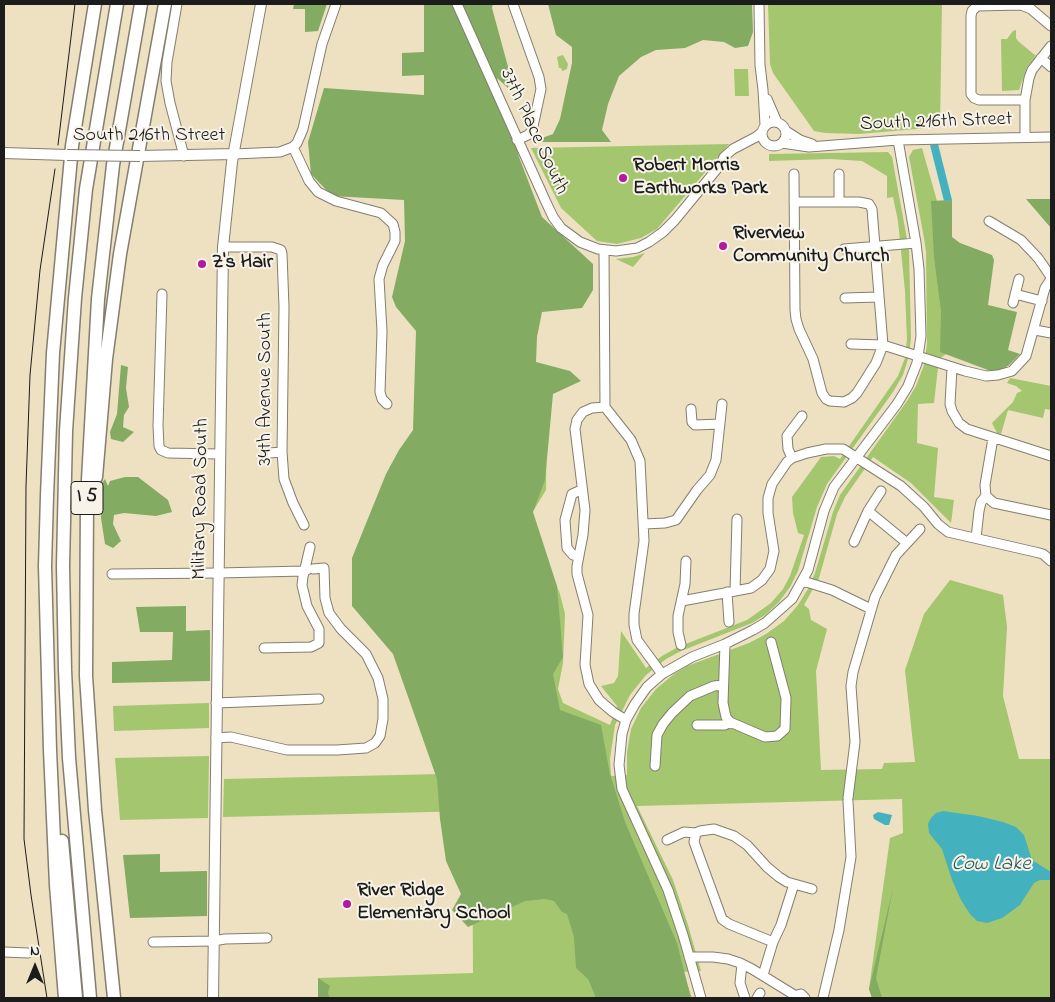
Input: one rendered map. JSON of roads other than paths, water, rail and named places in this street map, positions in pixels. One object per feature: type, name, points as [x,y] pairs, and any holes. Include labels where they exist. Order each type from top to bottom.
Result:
[{"type":"highway","points":[[65,998],[56,885],[46,619],[50,415],[53,353],[72,146],[95,4]]},
{"type":"highway","points":[[65,231],[77,144],[103,4]]},
{"type":"highway","name":"I 5","points":[[90,998],[69,758],[63,566],[66,431],[75,298],[86,189],[117,4]]},
{"type":"highway","name":"I 5","points":[[114,997],[90,741],[86,676],[85,604],[88,461],[98,299],[113,165],[141,4]]},
{"type":"highway","points":[[85,604],[104,386],[120,254],[165,4]]},
{"type":"highway","points":[[46,619],[60,817],[76,998]]},
{"type":"main road","name":"Military Road South","points":[[213,998],[223,247],[226,205],[261,4]]},
{"type":"main road","name":"South 216th Street","points":[[4,154],[184,156],[234,154]]},
{"type":"street","points":[[177,4],[168,53],[166,81],[184,156]]},
{"type":"street","points":[[336,4],[323,42],[300,138],[293,147],[309,180],[318,192],[336,201],[381,213],[390,220],[395,228],[395,241],[383,264],[380,279],[382,317],[380,392],[382,399],[387,404]]},
{"type":"street","name":"37th Place South","points":[[457,4],[544,200],[553,217],[562,228],[580,242],[604,250],[616,251],[642,246],[658,236],[675,220],[723,161]]},
{"type":"street","points":[[513,4],[539,77],[541,89],[532,131],[517,140]]},
{"type":"street","points":[[723,161],[724,157],[733,149],[756,137],[764,128],[771,122],[777,122],[784,126],[786,138],[782,143],[773,146],[762,137],[764,128],[759,4]]},
{"type":"street","points":[[1025,100],[979,100],[974,98],[970,91],[971,16],[974,8],[977,6],[1021,5],[1026,6],[1051,26]]},
{"type":"street","points":[[1025,137],[1025,100],[1032,70],[1051,46]]},
{"type":"street","points":[[1041,58],[1051,67]]},
{"type":"street","points":[[763,90],[777,122]]},
{"type":"street","name":"South 216th Street","points":[[786,131],[800,140],[825,146]]},
{"type":"street","name":"South 216th Street","points":[[782,143],[809,148],[898,140],[1051,136]]},
{"type":"street","points":[[701,998],[668,890],[622,790],[619,752],[622,734],[626,720],[639,697],[662,674],[692,657],[722,645],[766,623],[792,599],[803,581],[812,557],[829,497],[840,477],[903,395],[912,376],[921,336],[916,243],[898,140]]},
{"type":"street","points":[[723,161],[743,147],[758,142],[766,142]]},
{"type":"street","name":"South 216th Street","points":[[234,154],[280,152],[293,147]]},
{"type":"street","points":[[794,174],[794,202],[796,320],[813,359],[822,393],[826,399],[837,402],[848,400],[857,392],[876,363],[883,345],[871,206],[859,202],[794,202]]},
{"type":"street","points":[[839,174],[839,201]]},
{"type":"street","points":[[851,344],[883,345],[952,368],[986,376],[1012,372],[1026,356],[1035,330],[1045,288],[1051,278],[1038,258],[1021,240],[989,221]]},
{"type":"street","points":[[844,249],[916,243]]},
{"type":"street","name":"34th Avenue South","points":[[223,247],[267,247],[280,250],[283,258],[282,452],[284,479],[293,504],[304,525]]},
{"type":"street","points":[[604,250],[605,408],[631,440],[638,454],[641,467],[644,524],[643,556],[634,625],[637,640],[662,674]]},
{"type":"street","points":[[1019,279],[1014,298],[1042,301]]},
{"type":"street","points":[[162,294],[158,442],[161,450],[168,453],[219,454]]},
{"type":"street","points":[[846,298],[879,297]]},
{"type":"street","points":[[1035,330],[1051,333]]},
{"type":"street","points":[[952,368],[950,404],[959,423],[967,429],[1051,456]]},
{"type":"street","points":[[644,524],[670,523],[679,518],[693,495],[712,472],[716,460],[722,404]]},
{"type":"street","points":[[605,408],[592,408],[583,412],[577,420],[575,429],[581,490],[585,510],[577,574],[588,615],[585,657],[586,676],[599,700],[626,720]]},
{"type":"street","points":[[691,409],[692,422],[696,425],[720,424]]},
{"type":"street","points":[[792,458],[788,449],[787,436],[802,416]]},
{"type":"street","points":[[993,438],[985,485],[986,496],[994,503],[1051,515]]},
{"type":"street","points":[[682,601],[751,588],[762,580],[768,574],[774,550],[768,513],[769,491],[772,484],[781,469],[792,458],[807,453],[838,448],[856,456],[901,486],[948,532],[1043,554],[1051,561]]},
{"type":"street","points":[[269,453],[282,452]]},
{"type":"street","points":[[579,556],[573,555],[567,548],[565,520],[572,494],[581,490]]},
{"type":"street","points":[[854,542],[868,511],[881,491]]},
{"type":"street","points":[[976,538],[981,502],[986,496]]},
{"type":"street","points":[[868,511],[907,544]]},
{"type":"street","points":[[729,622],[737,519]]},
{"type":"street","points":[[823,998],[839,930],[851,857],[848,800],[855,742],[851,680],[875,597],[894,559],[920,528]]},
{"type":"street","points":[[264,648],[311,647],[319,643],[319,629],[308,606],[302,585],[308,570],[310,547]]},
{"type":"street","points":[[681,645],[678,623],[685,584],[686,561]]},
{"type":"street","points":[[112,574],[218,573],[324,568],[325,598],[329,613],[341,630],[366,654],[373,666],[384,699],[380,736],[372,746],[287,750],[231,737],[216,738]]},
{"type":"street","points":[[803,581],[832,590],[871,609]]},
{"type":"street","points":[[722,645],[726,674],[723,683],[726,717],[730,722],[765,737],[777,736],[785,729],[786,698],[771,642]]},
{"type":"street","points":[[654,766],[657,735],[667,718],[690,696],[723,683]]},
{"type":"street","points":[[216,703],[319,699]]},
{"type":"street","points":[[697,725],[725,725],[730,722]]},
{"type":"street","points":[[667,840],[684,832],[696,833],[714,829],[734,836],[747,845],[767,867],[787,882],[812,889]]},
{"type":"street","points":[[696,833],[694,842],[722,919],[729,924],[773,942]]},
{"type":"street","points":[[763,975],[794,884]]},
{"type":"street","points":[[153,942],[267,938]]},
{"type":"street","points":[[4,952],[28,953]]},
{"type":"street","points":[[690,957],[728,959],[742,964],[799,998]]},
{"type":"street","points":[[742,964],[740,983],[745,998]]},
{"type":"water","points":[[938,144],[952,200],[944,201],[930,145]]},
{"type":"water","name":"Cow Lake","points":[[943,811],[978,816],[1016,827],[1024,835],[1032,860],[1051,872],[1051,880],[1040,880],[1034,883],[1020,905],[1002,918],[987,923],[977,921],[961,900],[942,849],[929,833],[928,824],[931,818],[936,813]]},
{"type":"water","points":[[878,812],[892,815],[889,825],[874,819],[873,815]]},
{"type":"tram line","points":[[58,145],[75,4]]},
{"type":"tram line","points":[[47,998],[24,839],[26,486],[30,375],[40,270],[55,169]]},
{"type":"place","name":"Robert Morris Earthworks Park","points":[[623,178]]},
{"type":"place","name":"Riverview Community Church","points":[[723,246]]},
{"type":"place","name":"Z's Hair","points":[[202,264]]},
{"type":"place","name":"River Ridge Elementary School","points":[[347,904]]}]
